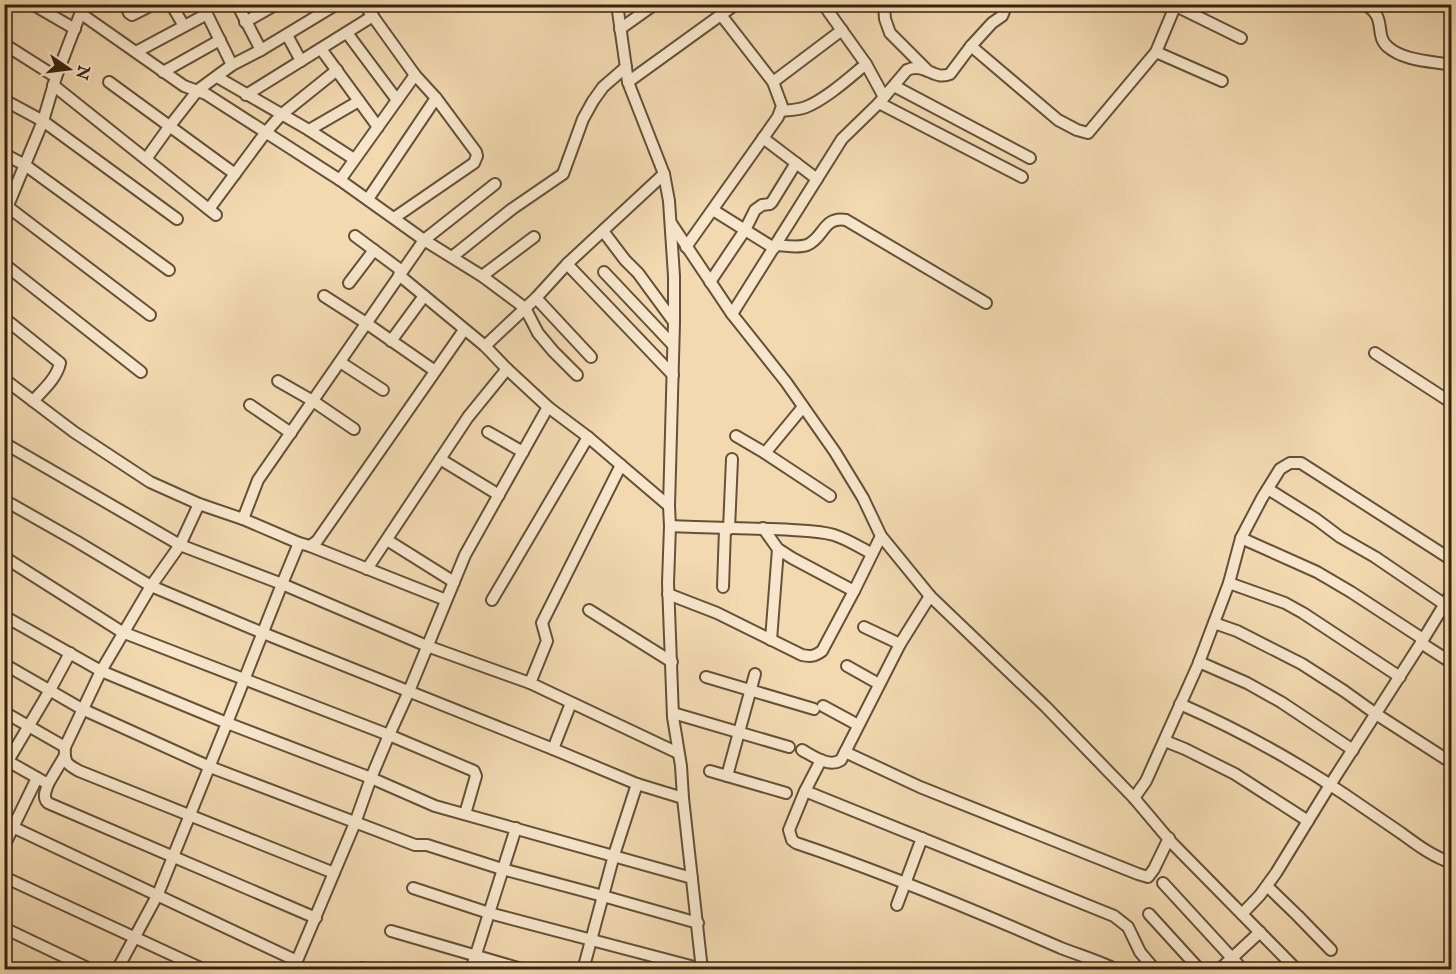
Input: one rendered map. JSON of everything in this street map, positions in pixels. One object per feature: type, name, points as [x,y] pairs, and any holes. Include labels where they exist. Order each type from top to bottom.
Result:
[{"type":"street","points":[[32,4],[75,29]]},
{"type":"street","points":[[124,4],[132,15],[154,4]]},
{"type":"street","points":[[171,4],[184,26]]},
{"type":"street","points":[[237,4],[261,51]]},
{"type":"street","points":[[245,22],[262,8],[277,4]]},
{"type":"street","points":[[146,159],[198,90],[232,65],[261,51],[286,35],[321,8],[337,4]]},
{"type":"street","points":[[364,4],[415,75],[476,152],[474,163],[394,218]]},
{"type":"street","points":[[413,888],[489,913],[702,969],[681,766],[673,713],[668,594],[674,276],[669,201],[664,174],[628,82],[618,4]]},
{"type":"street","points":[[620,29],[655,4]]},
{"type":"street","points":[[628,82],[736,4]]},
{"type":"street","points":[[823,4],[866,64],[882,100],[1022,177]]},
{"type":"street","points":[[884,4],[885,19],[890,33],[926,70]]},
{"type":"street","points":[[732,314],[842,139],[882,100],[907,70],[919,67],[939,76],[950,74],[971,46],[992,23],[1002,16],[1007,4]]},
{"type":"street","points":[[1363,4],[1370,7],[1380,21],[1383,43],[1388,48],[1410,57],[1452,65]]},
{"type":"street","points":[[971,46],[1058,120],[1088,133],[1156,52],[1176,5],[1241,38]]},
{"type":"street","points":[[150,315],[6,211],[43,121],[55,81],[82,9],[163,72],[184,86],[206,93],[340,180],[424,240],[482,276],[525,308],[538,333],[577,375]]},
{"type":"street","points":[[136,52],[184,26],[204,9],[232,65]]},
{"type":"street","points":[[686,248],[782,111],[773,82],[722,15]]},
{"type":"street","points":[[246,95],[373,16]]},
{"type":"street","points":[[773,82],[842,30]]},
{"type":"street","points":[[347,33],[397,100]]},
{"type":"street","points":[[286,35],[302,61]]},
{"type":"street","points":[[163,72],[220,40]]},
{"type":"street","points":[[4,44],[55,81],[212,212],[235,174],[266,132],[281,115],[337,70]]},
{"type":"street","points":[[321,49],[378,127]]},
{"type":"street","points":[[1156,52],[1222,81]]},
{"type":"street","points":[[782,111],[797,110],[808,106],[866,64]]},
{"type":"street","points":[[452,257],[512,209],[563,174],[583,119],[593,101],[603,87],[626,67]]},
{"type":"street","points":[[340,180],[415,75]]},
{"type":"street","points":[[217,77],[354,159]]},
{"type":"street","points":[[109,82],[235,174]]},
{"type":"street","points":[[894,86],[1030,158]]},
{"type":"street","points":[[368,199],[435,98]]},
{"type":"street","points":[[4,100],[43,121],[177,219]]},
{"type":"street","points":[[309,130],[359,101]]},
{"type":"street","points":[[762,138],[817,179]]},
{"type":"street","points":[[4,154],[25,165],[169,270]]},
{"type":"street","points":[[710,282],[745,230],[755,210],[772,202],[796,163]]},
{"type":"street","points":[[485,346],[567,264],[664,174]]},
{"type":"street","points":[[243,519],[258,480],[424,240],[495,184]]},
{"type":"street","points":[[713,210],[776,247],[809,244],[832,220],[846,220],[986,303]]},
{"type":"street","points":[[671,224],[732,314],[786,382],[835,452],[863,498],[881,536],[930,596],[1046,707],[1134,798],[1168,838],[1297,969]]},
{"type":"street","points":[[603,231],[674,322]]},
{"type":"street","points":[[355,236],[485,346],[548,407],[588,437],[669,506]]},
{"type":"street","points":[[482,276],[534,237]]},
{"type":"street","points":[[349,283],[374,250]]},
{"type":"street","points":[[4,264],[141,372]]},
{"type":"street","points":[[567,264],[673,375]]},
{"type":"street","points":[[604,272],[673,345]]},
{"type":"street","points":[[324,296],[435,371]]},
{"type":"street","points":[[391,340],[424,296]]},
{"type":"street","points":[[536,297],[591,357]]},
{"type":"street","points":[[4,318],[60,363],[48,384],[33,401]]},
{"type":"street","points":[[117,969],[158,894],[282,584],[305,545],[317,541],[464,330]]},
{"type":"street","points":[[1375,353],[1452,403]]},
{"type":"street","points":[[340,362],[382,390]]},
{"type":"street","points":[[368,569],[468,417],[507,369]]},
{"type":"street","points":[[4,379],[74,432],[150,482],[199,504],[243,519],[446,600]]},
{"type":"street","points":[[278,381],[354,429]]},
{"type":"street","points":[[250,405],[291,433]]},
{"type":"street","points":[[765,453],[803,406]]},
{"type":"street","points":[[9,825],[158,894],[295,965],[465,555],[548,407]]},
{"type":"street","points":[[488,432],[523,452]]},
{"type":"street","points":[[736,436],[830,496]]},
{"type":"street","points":[[492,600],[588,437]]},
{"type":"street","points":[[4,443],[180,545],[282,584],[427,646],[530,682],[678,753]]},
{"type":"street","points":[[440,459],[499,495]]},
{"type":"street","points":[[723,587],[732,459]]},
{"type":"street","points":[[1134,798],[1146,781],[1199,662],[1229,583],[1241,538],[1280,469],[1290,463],[1301,464],[1452,560]]},
{"type":"street","points":[[530,682],[547,641],[542,623],[621,465]]},
{"type":"street","points":[[1268,489],[1444,604]]},
{"type":"street","points":[[4,500],[151,586],[637,784],[683,798]]},
{"type":"street","points":[[199,504],[180,545],[151,586],[101,670],[65,752],[48,784],[45,799],[48,803],[316,918]]},
{"type":"street","points":[[670,526],[763,528],[833,534],[871,553]]},
{"type":"street","points":[[763,528],[778,549],[854,591]]},
{"type":"street","points":[[668,594],[717,613],[802,655],[809,657],[817,655],[822,651],[881,536]]},
{"type":"street","points":[[1241,538],[1317,572],[1351,592],[1452,663]]},
{"type":"street","points":[[387,540],[454,582]]},
{"type":"street","points":[[771,640],[778,549]]},
{"type":"street","points":[[4,557],[122,632],[389,735],[474,771],[476,776],[465,814]]},
{"type":"street","points":[[1229,583],[1285,603],[1303,612],[1400,677]]},
{"type":"street","points":[[1242,914],[1276,873],[1452,592]]},
{"type":"street","points":[[802,750],[830,763],[838,763],[841,760],[900,644],[930,596]]},
{"type":"street","points":[[589,610],[672,662]]},
{"type":"street","points":[[4,616],[101,670],[435,806],[692,878]]},
{"type":"street","points":[[1214,623],[1237,631],[1302,664],[1452,763]]},
{"type":"street","points":[[864,627],[900,644]]},
{"type":"street","points":[[48,784],[6,760],[29,726],[70,653]]},
{"type":"street","points":[[1199,662],[1247,683],[1281,702],[1353,750]]},
{"type":"street","points":[[4,664],[82,709],[210,767],[355,824],[415,845],[427,845],[502,869],[698,923]]},
{"type":"street","points":[[847,666],[879,684]]},
{"type":"street","points":[[728,776],[755,674]]},
{"type":"street","points":[[706,677],[819,708],[858,725]]},
{"type":"street","points":[[553,749],[571,703]]},
{"type":"street","points":[[1180,704],[1278,753],[1418,844],[1452,863]]},
{"type":"street","points":[[4,712],[29,726],[65,752],[67,763],[79,771],[334,873]]},
{"type":"street","points":[[673,713],[789,747]]},
{"type":"street","points":[[1165,741],[1235,774],[1308,821]]},
{"type":"street","points":[[845,752],[920,787],[1148,877],[1168,838]]},
{"type":"street","points":[[821,760],[789,830],[792,840],[796,843],[941,897],[1117,969]]},
{"type":"street","points":[[710,771],[786,793]]},
{"type":"street","points":[[4,846],[9,825],[37,778]]},
{"type":"street","points":[[582,969],[614,855],[637,784]]},
{"type":"street","points":[[806,791],[1114,916],[1128,927],[1140,952],[1155,969]]},
{"type":"street","points":[[471,969],[516,828]]},
{"type":"street","points":[[897,905],[922,838]]},
{"type":"street","points":[[4,877],[205,969]]},
{"type":"street","points":[[1162,883],[1243,969]]},
{"type":"street","points":[[1267,886],[1331,950]]},
{"type":"street","points":[[1149,914],[1200,969]]},
{"type":"street","points":[[4,928],[92,969]]},
{"type":"street","points":[[392,931],[525,969]]},
{"type":"street","points":[[1219,969],[1260,932]]}]
